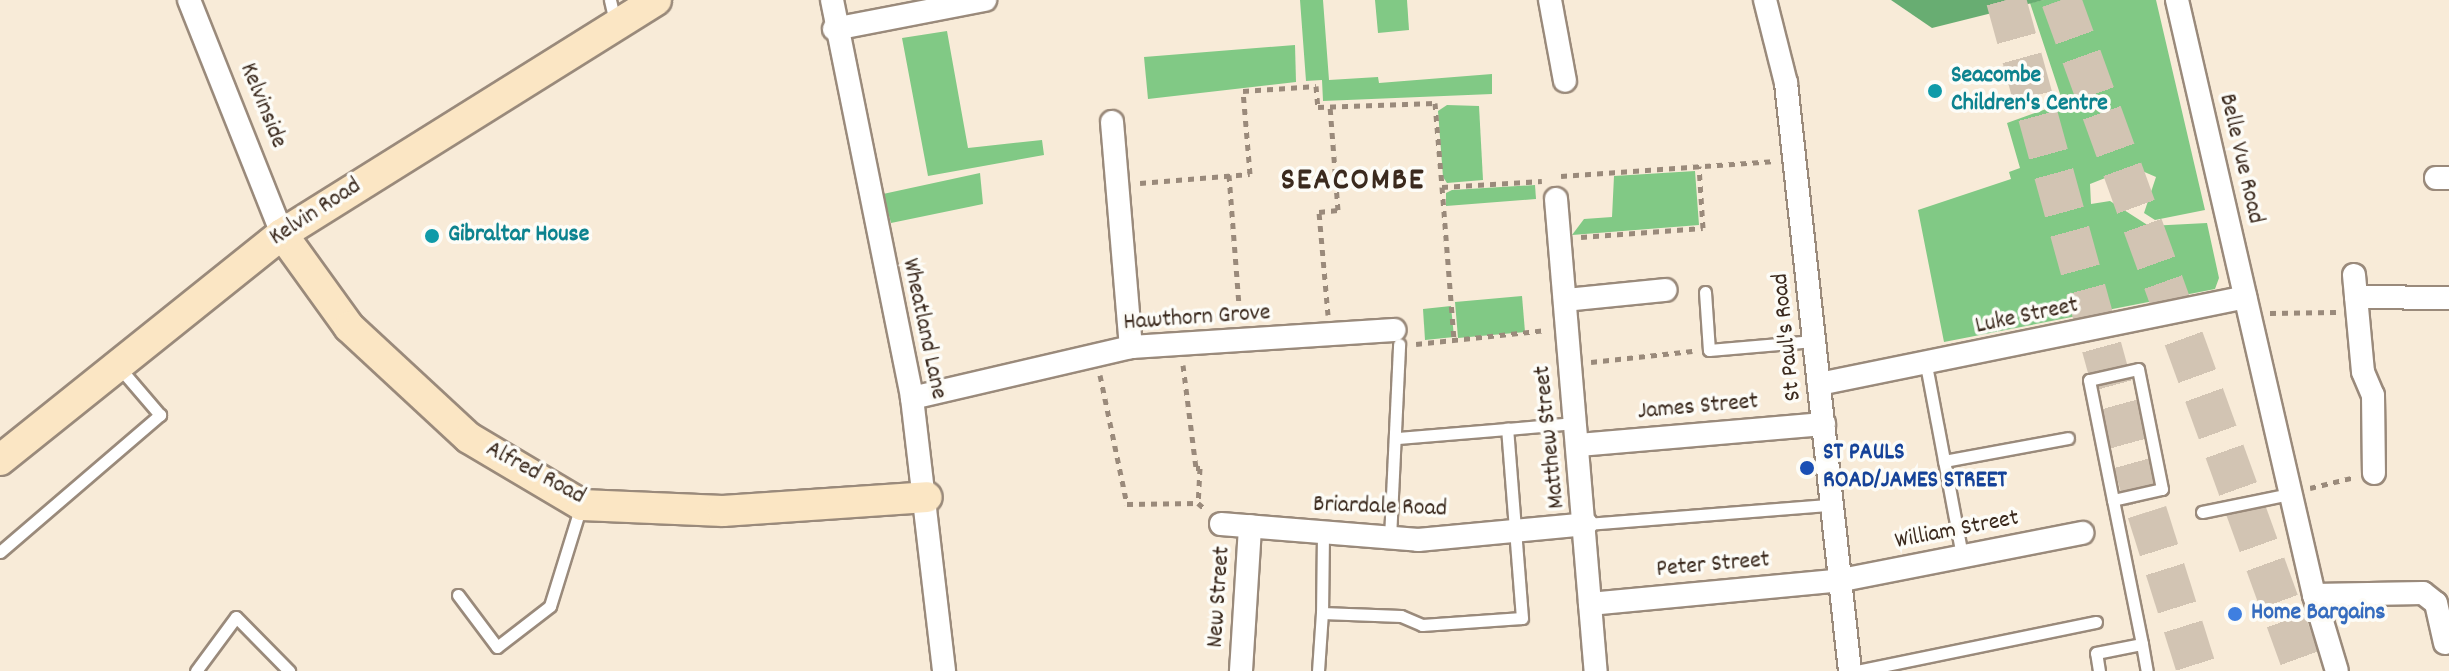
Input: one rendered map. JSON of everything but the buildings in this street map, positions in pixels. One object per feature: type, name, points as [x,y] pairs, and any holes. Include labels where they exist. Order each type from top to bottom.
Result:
[{"type":"main road","name":"Kelvin Road","points":[[0,460],[282,234],[613,13],[656,0]]},
{"type":"main road","name":"Alfred Road","points":[[282,234],[349,327],[469,438],[582,505],[723,511],[927,497]]},
{"type":"street","name":"Kelvinside","points":[[189,0],[282,234]]},
{"type":"street","name":"Wheatland Lane","points":[[832,0],[834,29],[912,398],[927,497],[944,671]]},
{"type":"street","points":[[834,29],[985,0]]},
{"type":"street","points":[[1550,0],[1565,81]]},
{"type":"street","name":"St Paul's Road","points":[[1765,0],[1786,83],[1796,160],[1824,424],[1828,505],[1842,580],[1850,671]]},
{"type":"street","name":"Belle Vue Road","points":[[2177,0],[2290,494]]},
{"type":"street","points":[[1112,122],[1131,347]]},
{"type":"street","name":"Matthew Street","points":[[1551,190],[1560,239],[1596,671]]},
{"type":"street","points":[[1565,300],[1666,290]]},
{"type":"street","points":[[2374,473],[2373,395],[2363,372],[2356,295],[2449,298]]},
{"type":"street","name":"Luke Street","points":[[1819,384],[2249,315]]},
{"type":"street","name":"Hawthorn Grove","points":[[912,398],[1131,347],[1330,336],[1397,337]]},
{"type":"street","name":"James Street","points":[[1577,434],[1824,424]]},
{"type":"street","points":[[2290,494],[2314,595],[2337,671]]},
{"type":"street","name":"Briardale Road","points":[[1221,524],[1390,538],[1586,524]]},
{"type":"street","name":"New Street","points":[[1241,671],[1250,526]]},
{"type":"street","name":"William Street","points":[[1842,580],[2082,533]]},
{"type":"street","name":"Peter Street","points":[[1590,604],[1842,580]]},
{"type":"street","points":[[2314,595],[2423,593],[2436,603],[2445,643]]},
{"type":"lane","points":[[1705,292],[1709,350],[1814,341]]},
{"type":"lane","points":[[1390,538],[1397,438],[1397,337]]},
{"type":"lane","points":[[0,552],[160,415],[118,365]]},
{"type":"lane","points":[[1926,365],[1962,556]]},
{"type":"lane","points":[[2113,500],[2162,489],[2138,369],[2089,380],[2147,671]]},
{"type":"lane","points":[[1397,438],[1507,429],[1577,434]]},
{"type":"lane","points":[[1322,613],[1401,616],[1422,625],[1522,618],[1507,429]]},
{"type":"lane","points":[[1944,461],[2068,438]]},
{"type":"lane","points":[[2202,512],[2290,494]]},
{"type":"lane","points":[[458,595],[497,647],[550,606],[582,505]]},
{"type":"lane","points":[[1586,524],[1828,505]]},
{"type":"lane","points":[[1318,671],[1323,534]]},
{"type":"lane","points":[[196,671],[236,617],[289,671]]},
{"type":"lane","points":[[1857,671],[2096,622]]},
{"type":"lane","points":[[2099,671],[2096,653],[2142,644]]},
{"type":"path","points":[[1118,184],[1250,174],[1243,91],[1316,86],[1318,107],[1435,103],[1454,342]]},
{"type":"path","points":[[1330,106],[1338,210],[1319,212],[1330,336]]},
{"type":"path","points":[[1442,187],[1551,190],[1546,177],[1796,160]]},
{"type":"path","points":[[1560,239],[1703,228],[1699,166]]},
{"type":"path","points":[[1229,175],[1242,341]]},
{"type":"path","points":[[2249,315],[2356,295]]},
{"type":"path","points":[[1397,337],[1454,342],[1567,328]]},
{"type":"path","points":[[1179,344],[1196,468],[1200,468],[1198,503]]},
{"type":"path","points":[[1570,364],[1709,350]]},
{"type":"path","points":[[1096,355],[1127,504],[1198,503],[1221,524]]},
{"type":"path","points":[[2290,494],[2374,473]]},
{"type":"green space","points":[[1300,0],[1323,0],[1329,80],[1378,77],[1379,83],[1492,74],[1492,94],[1323,101],[1322,80],[1306,81]]},
{"type":"green space","points":[[1375,0],[1407,0],[1409,30],[1378,33]]},
{"type":"green space","points":[[1891,0],[2044,0],[1932,28]]},
{"type":"green space","points":[[2044,0],[2156,0],[2205,210],[2155,220],[2144,213],[2156,177],[2133,167],[2090,184],[2091,204],[2110,201],[2149,226],[2207,223],[2219,278],[2215,289],[1944,342],[1918,210],[2011,179],[2009,172],[2020,168],[2007,123],[2063,103],[2030,3]]},
{"type":"green space","points":[[947,31],[968,148],[1042,140],[1044,155],[928,176],[902,38]]},
{"type":"green space","points":[[1295,45],[1296,82],[1148,99],[1144,57]]},
{"type":"green space","points":[[1447,105],[1479,106],[1483,180],[1447,183],[1443,177],[1438,111]]},
{"type":"green space","points":[[1695,171],[1699,225],[1572,235],[1584,219],[1612,217],[1614,176]]},
{"type":"green space","points":[[980,173],[983,204],[891,223],[883,194]]},
{"type":"green space","points":[[1535,185],[1536,199],[1446,206],[1446,193],[1452,190]]},
{"type":"green space","points":[[1522,296],[1525,332],[1458,338],[1455,302]]},
{"type":"green space","points":[[1451,306],[1454,337],[1425,340],[1423,309]]},
{"type":"tunnel","points":[[2006,0],[2147,512],[2197,671]]},
{"type":"tunnel","points":[[2061,0],[2304,671]]},
{"type":"place","name":"Seacombe Children's Centre","points":[[1935,91]]},
{"type":"place","name":"Gibraltar House","points":[[432,236]]},
{"type":"place","name":"ST PAULS ROAD/JAMES STREET","points":[[1807,468]]},
{"type":"place","name":"Home Bargains","points":[[2235,614]]},
{"type":"district","name":"SEACOMBE","points":[[1353,182]]}]
